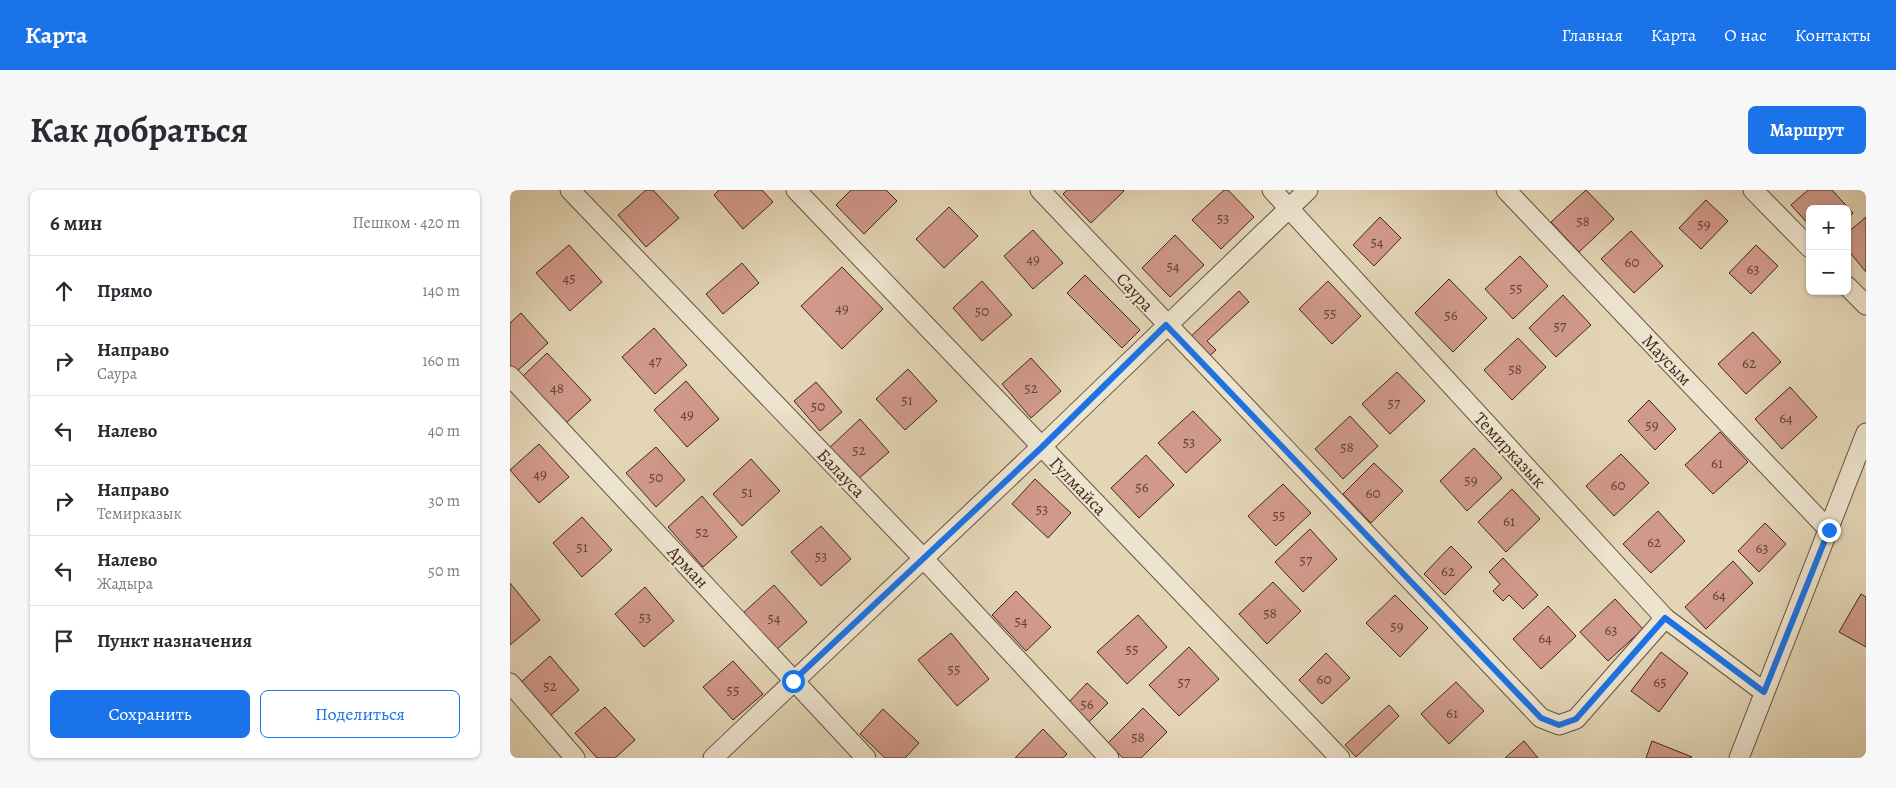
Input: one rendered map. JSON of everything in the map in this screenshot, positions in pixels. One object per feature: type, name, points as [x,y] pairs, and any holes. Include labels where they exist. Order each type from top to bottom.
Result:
[{"type":"street","name":"Балауса","points":[[570,190],[922,558],[1109,758]]},
{"type":"street","name":"Гулмайса","points":[[796,190],[1041,448],[1340,758]]},
{"type":"street","name":"Саура","points":[[1040,190],[1166,325],[1541,718],[1559,725],[1576,719],[1665,618]]},
{"type":"street","name":"Темирказык","points":[[1272,190],[1665,618],[1764,692]]},
{"type":"street","points":[[713,758],[922,558],[1041,448],[1166,325],[1308,190]]},
{"type":"street","name":"Маусым","points":[[1506,190],[1829,530]]},
{"type":"street","points":[[1753,190],[1806,244]]},
{"type":"street","points":[[1851,290],[1866,306]]},
{"type":"street","name":"Арман","points":[[510,376],[866,758]]},
{"type":"street","points":[[1739,758],[1866,433]]},
{"type":"street","points":[[510,683],[575,758]]},
{"type":"building","points":[[646,190],[653,190],[679,218],[646,247],[618,215]]},
{"type":"building","points":[[719,190],[762,190],[773,202],[743,229],[714,195]]},
{"type":"building","points":[[851,190],[886,190],[897,201],[864,234],[836,205]]},
{"type":"building","points":[[1067,190],[1124,191],[1091,223],[1063,194]]},
{"type":"building","points":[[1224,190],[1228,190],[1254,217],[1221,249],[1192,220]]},
{"type":"building","points":[[1586,190],[1614,219],[1579,252],[1551,222]]},
{"type":"building","points":[[1808,190],[1832,190],[1846,205],[1806,205],[1806,222],[1791,205]]},
{"type":"building","points":[[1706,200],[1728,221],[1701,249],[1679,228]]},
{"type":"building","points":[[949,207],[978,236],[944,268],[916,239]]},
{"type":"building","points":[[1380,217],[1401,238],[1374,266],[1353,245]]},
{"type":"building","points":[[1866,217],[1866,272],[1851,254],[1851,230]]},
{"type":"building","points":[[1033,230],[1063,263],[1033,289],[1004,256]]},
{"type":"building","points":[[1631,231],[1663,266],[1634,293],[1601,259]]},
{"type":"building","points":[[1175,235],[1204,265],[1170,297],[1142,268]]},
{"type":"building","points":[[569,245],[602,282],[570,311],[536,273]]},
{"type":"building","points":[[1756,245],[1778,266],[1751,294],[1729,273]]},
{"type":"building","points":[[1520,256],[1548,286],[1513,319],[1485,289]]},
{"type":"building","points":[[742,263],[759,283],[723,314],[706,294]]},
{"type":"building","points":[[842,267],[883,309],[842,349],[801,306]]},
{"type":"building","points":[[1085,275],[1140,330],[1122,348],[1067,293]]},
{"type":"building","points":[[1449,279],[1487,318],[1453,352],[1415,313]]},
{"type":"building","points":[[982,281],[1012,315],[982,341],[953,308]]},
{"type":"building","points":[[1328,281],[1361,316],[1332,344],[1299,309]]},
{"type":"building","points":[[1239,291],[1249,302],[1207,341],[1216,350],[1206,359],[1187,340]]},
{"type":"building","points":[[1563,295],[1591,325],[1556,357],[1529,328]]},
{"type":"building","points":[[521,313],[548,343],[516,372],[510,365],[510,323]]},
{"type":"building","points":[[654,328],[687,365],[655,394],[622,357]]},
{"type":"building","points":[[1753,332],[1781,362],[1746,394],[1718,364]]},
{"type":"building","points":[[1518,338],[1546,367],[1512,400],[1484,370]]},
{"type":"building","points":[[547,353],[591,400],[566,423],[523,376]]},
{"type":"building","points":[[1031,358],[1061,391],[1031,418],[1002,384]]},
{"type":"building","points":[[908,369],[937,401],[905,430],[876,399]]},
{"type":"building","points":[[1397,372],[1425,401],[1390,434],[1362,404]]},
{"type":"building","points":[[686,381],[719,419],[687,447],[654,410]]},
{"type":"building","points":[[816,382],[842,412],[820,431],[794,401]]},
{"type":"building","points":[[1790,387],[1817,417],[1782,449],[1755,419]]},
{"type":"building","points":[[1649,400],[1676,429],[1655,450],[1628,421]]},
{"type":"building","points":[[1193,411],[1221,440],[1186,473],[1158,443]]},
{"type":"building","points":[[1350,416],[1378,446],[1343,479],[1315,449]]},
{"type":"building","points":[[860,419],[889,452],[857,480],[828,449]]},
{"type":"building","points":[[1720,432],[1748,462],[1713,494],[1685,465]]},
{"type":"building","points":[[539,444],[569,477],[539,503],[510,470]]},
{"type":"building","points":[[656,447],[685,480],[656,507],[626,473]]},
{"type":"building","points":[[1474,448],[1502,478],[1467,511],[1440,481]]},
{"type":"building","points":[[1621,454],[1649,483],[1614,516],[1586,486]]},
{"type":"building","points":[[1146,455],[1174,485],[1139,518],[1111,488]]},
{"type":"building","points":[[751,459],[780,491],[742,526],[713,494]]},
{"type":"building","points":[[1374,463],[1403,491],[1371,523],[1343,494]]},
{"type":"building","points":[[1035,479],[1071,513],[1048,538],[1012,504]]},
{"type":"building","points":[[1283,484],[1311,513],[1276,546],[1248,516]]},
{"type":"building","points":[[1512,489],[1540,519],[1506,552],[1478,522]]},
{"type":"building","points":[[702,496],[737,537],[703,567],[668,527]]},
{"type":"building","points":[[1658,511],[1685,541],[1651,573],[1623,544]]},
{"type":"building","points":[[582,517],[612,550],[582,577],[553,543]]},
{"type":"building","points":[[1765,523],[1786,544],[1759,572],[1738,551]]},
{"type":"building","points":[[821,526],[851,559],[821,586],[791,552]]},
{"type":"building","points":[[1310,529],[1337,559],[1303,592],[1275,562]]},
{"type":"building","points":[[1451,546],[1472,567],[1445,595],[1424,574]]},
{"type":"building","points":[[1503,558],[1538,595],[1523,609],[1509,595],[1503,601],[1493,591],[1500,584],[1489,572]]},
{"type":"building","points":[[1733,561],[1753,583],[1706,629],[1685,607]]},
{"type":"building","points":[[1273,582],[1301,611],[1267,644],[1239,614]]},
{"type":"building","points":[[510,583],[540,620],[510,645]]},
{"type":"building","points":[[774,585],[807,622],[775,651],[742,614]]},
{"type":"building","points":[[645,587],[674,621],[644,647],[615,614]]},
{"type":"building","points":[[1016,591],[1051,627],[1026,651],[992,615]]},
{"type":"building","points":[[1861,594],[1866,597],[1866,647],[1839,632]]},
{"type":"building","points":[[1395,595],[1428,628],[1400,657],[1366,623]]},
{"type":"building","points":[[1615,599],[1643,629],[1608,661],[1580,632]]},
{"type":"building","points":[[1548,606],[1576,636],[1541,669],[1513,639]]},
{"type":"building","points":[[1138,615],[1167,647],[1127,684],[1097,652]]},
{"type":"building","points":[[951,633],[989,679],[957,706],[918,660]]},
{"type":"building","points":[[1189,647],[1219,679],[1179,716],[1149,685]]},
{"type":"building","points":[[1661,652],[1688,673],[1659,712],[1631,691]]},
{"type":"building","points":[[1326,653],[1350,678],[1322,704],[1299,680]]},
{"type":"building","points":[[550,656],[579,690],[550,716],[520,683]]},
{"type":"building","points":[[733,661],[763,694],[733,720],[703,687]]},
{"type":"building","points":[[1456,682],[1484,711],[1449,744],[1421,714]]},
{"type":"building","points":[[1087,683],[1108,703],[1086,725],[1066,705]]},
{"type":"building","points":[[1389,705],[1399,716],[1356,757],[1345,745]]},
{"type":"building","points":[[605,707],[635,740],[615,758],[597,758],[575,733]]},
{"type":"building","points":[[1143,708],[1167,732],[1141,758],[1123,758],[1108,743]]},
{"type":"building","points":[[883,709],[919,743],[905,758],[885,758],[860,734]]},
{"type":"building","points":[[1043,729],[1067,754],[1063,758],[1015,758]]},
{"type":"building","points":[[1524,741],[1538,758],[1505,758]]},
{"type":"building","points":[[1652,741],[1692,757],[1646,758]]},
{"type":"route","points":[[793,681],[1041,448],[1166,325],[1541,718],[1559,725],[1576,719],[1665,618],[1764,692],[1829,530]]}]
